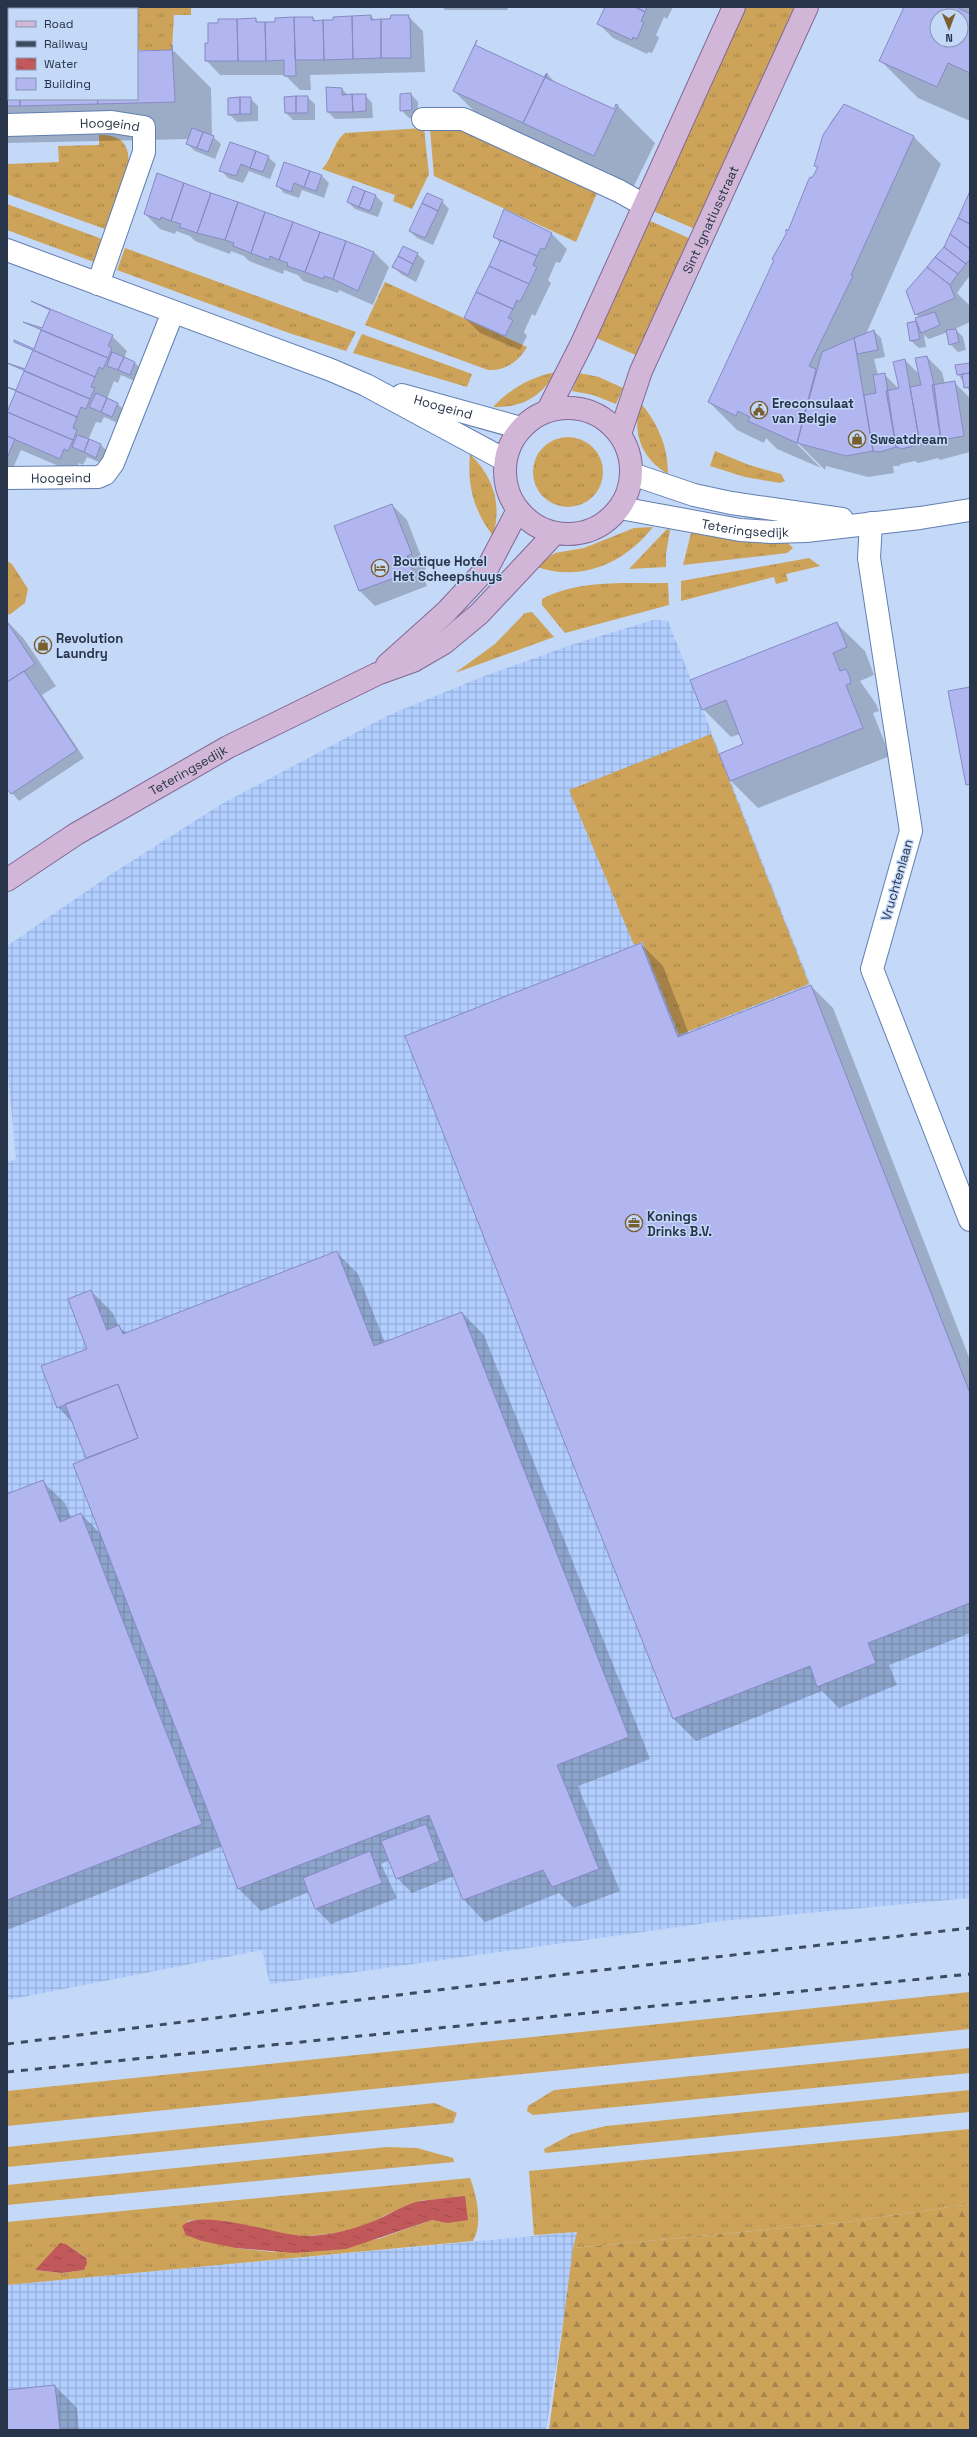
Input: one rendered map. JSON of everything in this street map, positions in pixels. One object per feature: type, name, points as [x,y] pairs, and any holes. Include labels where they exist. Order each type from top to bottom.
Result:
[{"type":"main road","points":[[548,410],[582,343],[734,7]]},
{"type":"main road","name":"Sint Ignatiusstraat","points":[[620,434],[641,372],[807,7]]},
{"type":"main road","points":[[568,407],[588,410],[606,420],[620,434],[627,447],[632,474],[628,492],[620,508],[607,520],[591,530],[573,534],[555,533],[528,521],[518,510],[504,478],[505,460],[510,443],[520,428],[533,418],[548,410],[568,407]]},
{"type":"main road","name":"Teteringsedijk","points":[[377,674],[446,612],[484,572],[518,510]]},
{"type":"main road","name":"Teteringsedijk","points":[[7,880],[76,834],[228,747],[377,674],[413,661],[444,643],[479,614],[555,533]]},
{"type":"street","points":[[423,119],[463,119],[619,191],[644,205]]},
{"type":"street","name":"Hoogeind","points":[[7,125],[112,122],[144,127],[144,152],[98,284]]},
{"type":"street","name":"Hoogeind","points":[[7,250],[366,385],[520,428]]},
{"type":"street","name":"Hoogeind","points":[[7,478],[98,477],[105,474],[113,463],[173,312]]},
{"type":"street","name":"Hoogeind","points":[[366,385],[505,460]]},
{"type":"street","name":"Teteringsedijk","points":[[632,474],[731,504],[871,523]]},
{"type":"street","name":"Teteringsedijk","points":[[620,508],[740,530],[772,532],[806,531],[920,518],[970,510]]},
{"type":"street","name":"Vruchtenlaan","points":[[871,523],[869,558],[911,831],[872,969],[970,1220]]},
{"type":"shaded area","points":[[653,620],[668,621],[970,1391],[970,1898],[721,1921],[270,1984],[262,1950],[7,2000],[7,1162],[16,1160],[7,1062],[7,946],[110,875],[220,805],[389,715],[482,677],[568,646]]},
{"type":"shaded area","points":[[577,2232],[546,2430],[7,2430],[7,2285]]},
{"type":"green space","points":[[7,7],[191,7],[191,15],[174,15],[172,50],[138,50],[138,8],[8,8],[7,53]]},
{"type":"green space","points":[[745,7],[796,7],[695,229],[653,211]]},
{"type":"green space","points":[[424,128],[429,174],[412,209],[393,201],[395,195],[322,169],[329,160],[338,141],[345,133]]},
{"type":"green space","points":[[430,129],[458,130],[465,132],[597,193],[576,242],[434,176]]},
{"type":"green space","points":[[99,135],[116,138],[125,145],[128,157],[127,171],[123,187],[105,229],[7,194],[7,164],[59,162],[58,146],[99,145]]},
{"type":"green space","points":[[7,204],[102,239],[94,262],[7,230]]},
{"type":"green space","points":[[648,220],[691,239],[638,356],[594,337]]},
{"type":"green space","points":[[125,248],[356,332],[346,351],[289,333],[117,270]]},
{"type":"green space","points":[[385,282],[527,347],[520,357],[505,367],[488,370],[365,325]]},
{"type":"green space","points":[[362,334],[472,374],[467,387],[353,353]]},
{"type":"green space","points":[[556,372],[544,388],[530,399],[513,405],[493,407],[507,394],[522,384],[538,377]]},
{"type":"green space","points":[[579,373],[599,377],[623,388],[616,404],[593,395],[572,391]]},
{"type":"green space","points":[[640,402],[657,427],[661,436],[668,464],[668,474],[651,460],[641,444],[637,424]]},
{"type":"green space","points":[[568,437],[581,440],[593,447],[600,459],[603,472],[600,485],[593,497],[581,504],[568,507],[555,504],[543,497],[536,485],[533,472],[536,459],[543,447],[555,440]]},
{"type":"green space","points":[[715,451],[749,465],[781,474],[785,481],[780,483],[745,477],[710,466]]},
{"type":"green space","points":[[470,454],[485,472],[494,492],[497,513],[493,536],[486,527],[473,498],[469,466]]},
{"type":"green space","points":[[653,527],[629,551],[600,567],[584,571],[568,572],[551,571],[534,566],[555,553],[584,548],[634,528]]},
{"type":"green space","points":[[667,529],[670,530],[666,554],[666,567],[629,569]]},
{"type":"green space","points":[[691,533],[727,539],[788,543],[793,548],[787,553],[683,565]]},
{"type":"green space","points":[[809,558],[820,566],[786,574],[788,581],[776,584],[774,577],[681,601],[681,581]]},
{"type":"green space","points":[[7,561],[12,564],[28,589],[25,603],[9,615],[7,612]]},
{"type":"green space","points":[[668,583],[669,605],[565,633],[542,605],[542,599],[572,588],[587,585]]},
{"type":"green space","points":[[532,612],[554,637],[455,673],[495,644],[525,613]]},
{"type":"green space","points":[[711,734],[809,984],[679,1035],[642,942],[634,945],[569,790]]},
{"type":"green space","points":[[970,1992],[970,2029],[7,2126],[7,2091]]},
{"type":"green space","points":[[970,2048],[970,2073],[533,2115],[527,2111],[528,2106],[554,2090]]},
{"type":"green space","points":[[970,2090],[970,2112],[545,2153],[544,2149],[572,2134],[606,2126]]},
{"type":"green space","points":[[435,2103],[457,2113],[453,2123],[7,2167],[7,2147]]},
{"type":"green space","points":[[970,2129],[970,2204],[847,2222],[573,2248],[577,2232],[534,2235],[529,2171]]},
{"type":"green space","points":[[387,2147],[417,2148],[453,2158],[454,2162],[7,2205],[7,2185]]},
{"type":"green space","points":[[470,2178],[475,2193],[478,2210],[478,2226],[473,2241],[7,2285],[7,2222]],"holes":[[[448,2198],[447,2223],[432,2220],[378,2239],[273,2252],[236,2248],[187,2221],[217,2221],[232,2223],[277,2234],[307,2236],[337,2233],[356,2229],[406,2206],[426,2200]],[[66,2244],[86,2258],[84,2270],[62,2273],[35,2270]]]},
{"type":"green space","points":[[970,2204],[970,2430],[549,2430],[573,2248],[847,2222]]},
{"type":"water","points":[[465,2196],[468,2220],[447,2223],[432,2220],[346,2249],[294,2253],[236,2248],[202,2241],[186,2235],[182,2226],[191,2221],[205,2219],[239,2224],[291,2235],[324,2235],[363,2225],[416,2202]]},
{"type":"water","points":[[60,2243],[66,2244],[86,2258],[87,2263],[84,2270],[62,2273],[35,2270]]},
{"type":"building","points":[[605,7],[635,7],[645,12],[641,21],[644,22],[637,39],[633,37],[632,40],[597,24]]},
{"type":"building","points":[[635,7],[647,7],[645,12]]},
{"type":"building","points":[[904,7],[958,8],[929,8],[929,48],[969,48],[970,14],[970,73],[948,63],[937,87],[879,61]]},
{"type":"building","points":[[371,15],[371,20],[381,19],[381,58],[353,59],[352,16]]},
{"type":"building","points":[[391,15],[409,15],[411,58],[381,58],[381,19],[390,19]]},
{"type":"building","points":[[352,16],[353,59],[324,60],[323,20],[333,20],[333,17]]},
{"type":"building","points":[[294,17],[296,76],[284,76],[284,60],[266,61],[265,22],[275,22],[275,18]]},
{"type":"building","points":[[294,17],[313,17],[313,21],[323,20],[324,60],[295,60]]},
{"type":"building","points":[[256,18],[256,22],[265,22],[266,61],[238,61],[237,19]]},
{"type":"building","points":[[218,19],[237,19],[238,61],[205,61],[205,43],[208,43],[208,23],[218,23]]},
{"type":"building","points":[[477,40],[475,45],[544,77],[547,73],[523,123],[453,91]]},
{"type":"building","points":[[172,45],[175,102],[98,104],[97,100],[138,100],[138,51],[172,50]]},
{"type":"building","points":[[8,54],[8,100],[20,100],[20,106],[7,106]]},
{"type":"building","points":[[547,73],[546,78],[614,109],[616,104],[618,105],[594,156],[523,123]]},
{"type":"building","points":[[326,87],[342,88],[342,95],[352,94],[353,112],[327,112]]},
{"type":"building","points":[[411,93],[412,110],[400,111],[400,94]]},
{"type":"building","points":[[352,94],[366,94],[366,111],[353,112]]},
{"type":"building","points":[[296,96],[308,96],[308,113],[296,113]]},
{"type":"building","points":[[296,96],[296,113],[285,113],[284,97]]},
{"type":"building","points":[[240,97],[251,97],[251,114],[240,114]]},
{"type":"building","points":[[240,97],[240,114],[228,115],[228,98]]},
{"type":"building","points":[[20,100],[97,100],[98,104],[20,106]]},
{"type":"building","points":[[844,104],[914,136],[851,275],[853,276],[809,366],[816,369],[797,443],[748,421],[750,417],[738,411],[736,416],[708,402],[774,260],[772,259],[786,234],[786,229],[788,231],[808,181],[810,177],[812,178],[818,167],[814,166],[823,135]]},
{"type":"building","points":[[192,128],[203,132],[197,148],[186,144]]},
{"type":"building","points":[[203,132],[214,136],[208,152],[197,148]]},
{"type":"building","points":[[230,142],[256,151],[250,168],[241,164],[236,176],[219,171]]},
{"type":"building","points":[[256,151],[269,156],[263,172],[250,168]]},
{"type":"building","points":[[284,162],[310,171],[304,187],[294,183],[291,192],[276,186]]},
{"type":"building","points":[[310,171],[322,175],[316,191],[304,187]]},
{"type":"building","points":[[157,173],[184,183],[171,221],[161,217],[160,220],[144,214]]},
{"type":"building","points":[[184,183],[211,193],[197,233],[179,227],[181,224],[171,221]]},
{"type":"building","points":[[353,186],[365,191],[359,207],[347,202]]},
{"type":"building","points":[[365,191],[376,195],[370,211],[359,207]]},
{"type":"building","points":[[970,191],[970,224],[958,218]]},
{"type":"building","points":[[211,193],[238,202],[225,240],[197,233]]},
{"type":"building","points":[[427,193],[443,200],[438,211],[422,203]]},
{"type":"building","points":[[238,202],[265,212],[251,253],[233,246],[234,243],[225,240]]},
{"type":"building","points":[[422,203],[438,211],[425,238],[409,231]]},
{"type":"building","points":[[504,209],[552,233],[545,249],[541,248],[537,256],[493,237]]},
{"type":"building","points":[[265,212],[293,222],[279,260],[270,256],[269,260],[251,253]]},
{"type":"building","points":[[958,218],[970,224],[970,249],[950,234]]},
{"type":"building","points":[[293,222],[320,232],[305,272],[287,266],[288,263],[279,260]]},
{"type":"building","points":[[320,232],[346,241],[333,279],[324,276],[323,279],[305,272]]},
{"type":"building","points":[[950,234],[970,249],[970,259],[966,264],[944,247]]},
{"type":"building","points":[[501,240],[537,256],[533,265],[537,267],[529,284],[489,266]]},
{"type":"building","points":[[346,241],[374,252],[358,291],[333,279]]},
{"type":"building","points":[[403,246],[418,253],[413,264],[398,256]]},
{"type":"building","points":[[944,247],[966,264],[958,274],[935,257]]},
{"type":"building","points":[[398,256],[413,264],[408,275],[392,267]]},
{"type":"building","points":[[935,257],[958,274],[950,285],[927,267]]},
{"type":"building","points":[[489,266],[529,284],[520,302],[517,300],[513,309],[476,292]]},
{"type":"building","points":[[927,267],[950,285],[955,298],[915,315],[906,291]]},
{"type":"building","points":[[476,292],[513,309],[508,318],[513,320],[505,336],[464,318]]},
{"type":"building","points":[[31,301],[113,335],[108,346],[112,348],[108,358],[23,322],[42,328],[50,310]]},
{"type":"building","points":[[935,312],[940,325],[921,333],[915,318]]},
{"type":"building","points":[[916,321],[920,339],[910,341],[907,323]]},
{"type":"building","points":[[956,329],[959,342],[949,345],[946,330]]},
{"type":"building","points":[[41,330],[108,358],[103,369],[99,367],[95,377],[14,342],[14,340],[34,349]]},
{"type":"building","points":[[874,330],[878,350],[857,354],[854,338]]},
{"type":"building","points":[[854,338],[873,451],[846,456],[797,443],[822,352]]},
{"type":"building","points":[[33,350],[95,377],[91,387],[95,388],[90,399],[7,363],[25,369]]},
{"type":"building","points":[[112,352],[124,357],[118,370],[107,366]]},
{"type":"building","points":[[927,356],[934,384],[941,440],[925,445],[920,444],[910,387],[921,385],[915,358]]},
{"type":"building","points":[[124,357],[135,362],[130,375],[118,370]]},
{"type":"building","points":[[905,359],[920,444],[902,449],[896,447],[886,391],[899,388],[893,362]]},
{"type":"building","points":[[970,363],[970,373],[957,375],[955,365]]},
{"type":"building","points":[[24,371],[90,399],[86,409],[81,407],[77,417],[7,387],[16,390]]},
{"type":"building","points":[[885,373],[896,447],[880,452],[873,451],[864,395],[876,393],[873,375]]},
{"type":"building","points":[[970,373],[970,387],[964,388],[962,374]]},
{"type":"building","points":[[955,381],[964,436],[941,440],[932,385]]},
{"type":"building","points":[[16,391],[77,417],[73,428],[77,430],[73,440],[7,412]]},
{"type":"building","points":[[96,393],[107,398],[101,412],[89,407]]},
{"type":"building","points":[[107,398],[118,403],[112,417],[101,412]]},
{"type":"building","points":[[7,412],[73,440],[68,451],[64,449],[60,459],[7,436]]},
{"type":"building","points":[[77,435],[89,439],[84,452],[72,447]]},
{"type":"building","points":[[7,436],[15,439],[7,458]]},
{"type":"building","points":[[89,439],[101,444],[96,458],[84,452]]},
{"type":"building","points":[[392,504],[412,554],[407,556],[413,571],[359,591],[334,526]]},
{"type":"building","points":[[7,622],[35,664],[7,682]]},
{"type":"building","points":[[837,622],[847,647],[833,653],[840,671],[846,669],[849,675],[851,683],[846,685],[863,728],[730,781],[719,754],[743,744],[726,700],[702,710],[690,680]]},
{"type":"building","points":[[24,671],[77,750],[11,794],[7,789],[7,682]]},
{"type":"building","points":[[970,687],[970,784],[966,785],[948,691]]},
{"type":"building","points":[[641,943],[678,1037],[811,985],[970,1393],[970,1603],[868,1643],[876,1663],[817,1687],[810,1666],[673,1719],[405,1036]]},
{"type":"building","points":[[337,1251],[374,1346],[462,1312],[629,1737],[557,1765],[599,1869],[552,1887],[543,1870],[463,1900],[429,1815],[238,1889],[73,1464],[138,1438],[118,1384],[57,1408],[41,1366],[87,1349],[68,1299],[91,1290],[107,1330],[119,1325],[123,1334]]},
{"type":"building","points":[[118,1384],[138,1438],[86,1458],[65,1404]]},
{"type":"building","points":[[43,1480],[60,1522],[81,1513],[202,1824],[7,1900],[7,1494]]},
{"type":"building","points":[[426,1824],[440,1861],[396,1879],[381,1841]]},
{"type":"building","points":[[370,1851],[382,1883],[315,1909],[303,1878]]},
{"type":"building","points":[[55,2385],[60,2430],[7,2430],[7,2390]]},
{"type":"railway","points":[[7,2044],[558,1975],[970,1928]]},
{"type":"railway","points":[[7,2072],[970,1974]]},
{"type":"place","name":"Ereconsulaat van Belgie","points":[[759,410]]},
{"type":"place","name":"Sweatdream","points":[[857,439]]},
{"type":"place","name":"Boutique Hotel Het Scheepshuys","points":[[380,568]]},
{"type":"place","name":"Revolution Laundry","points":[[43,645]]},
{"type":"place","name":"Konings Drinks B.V.","points":[[634,1223]]}]
